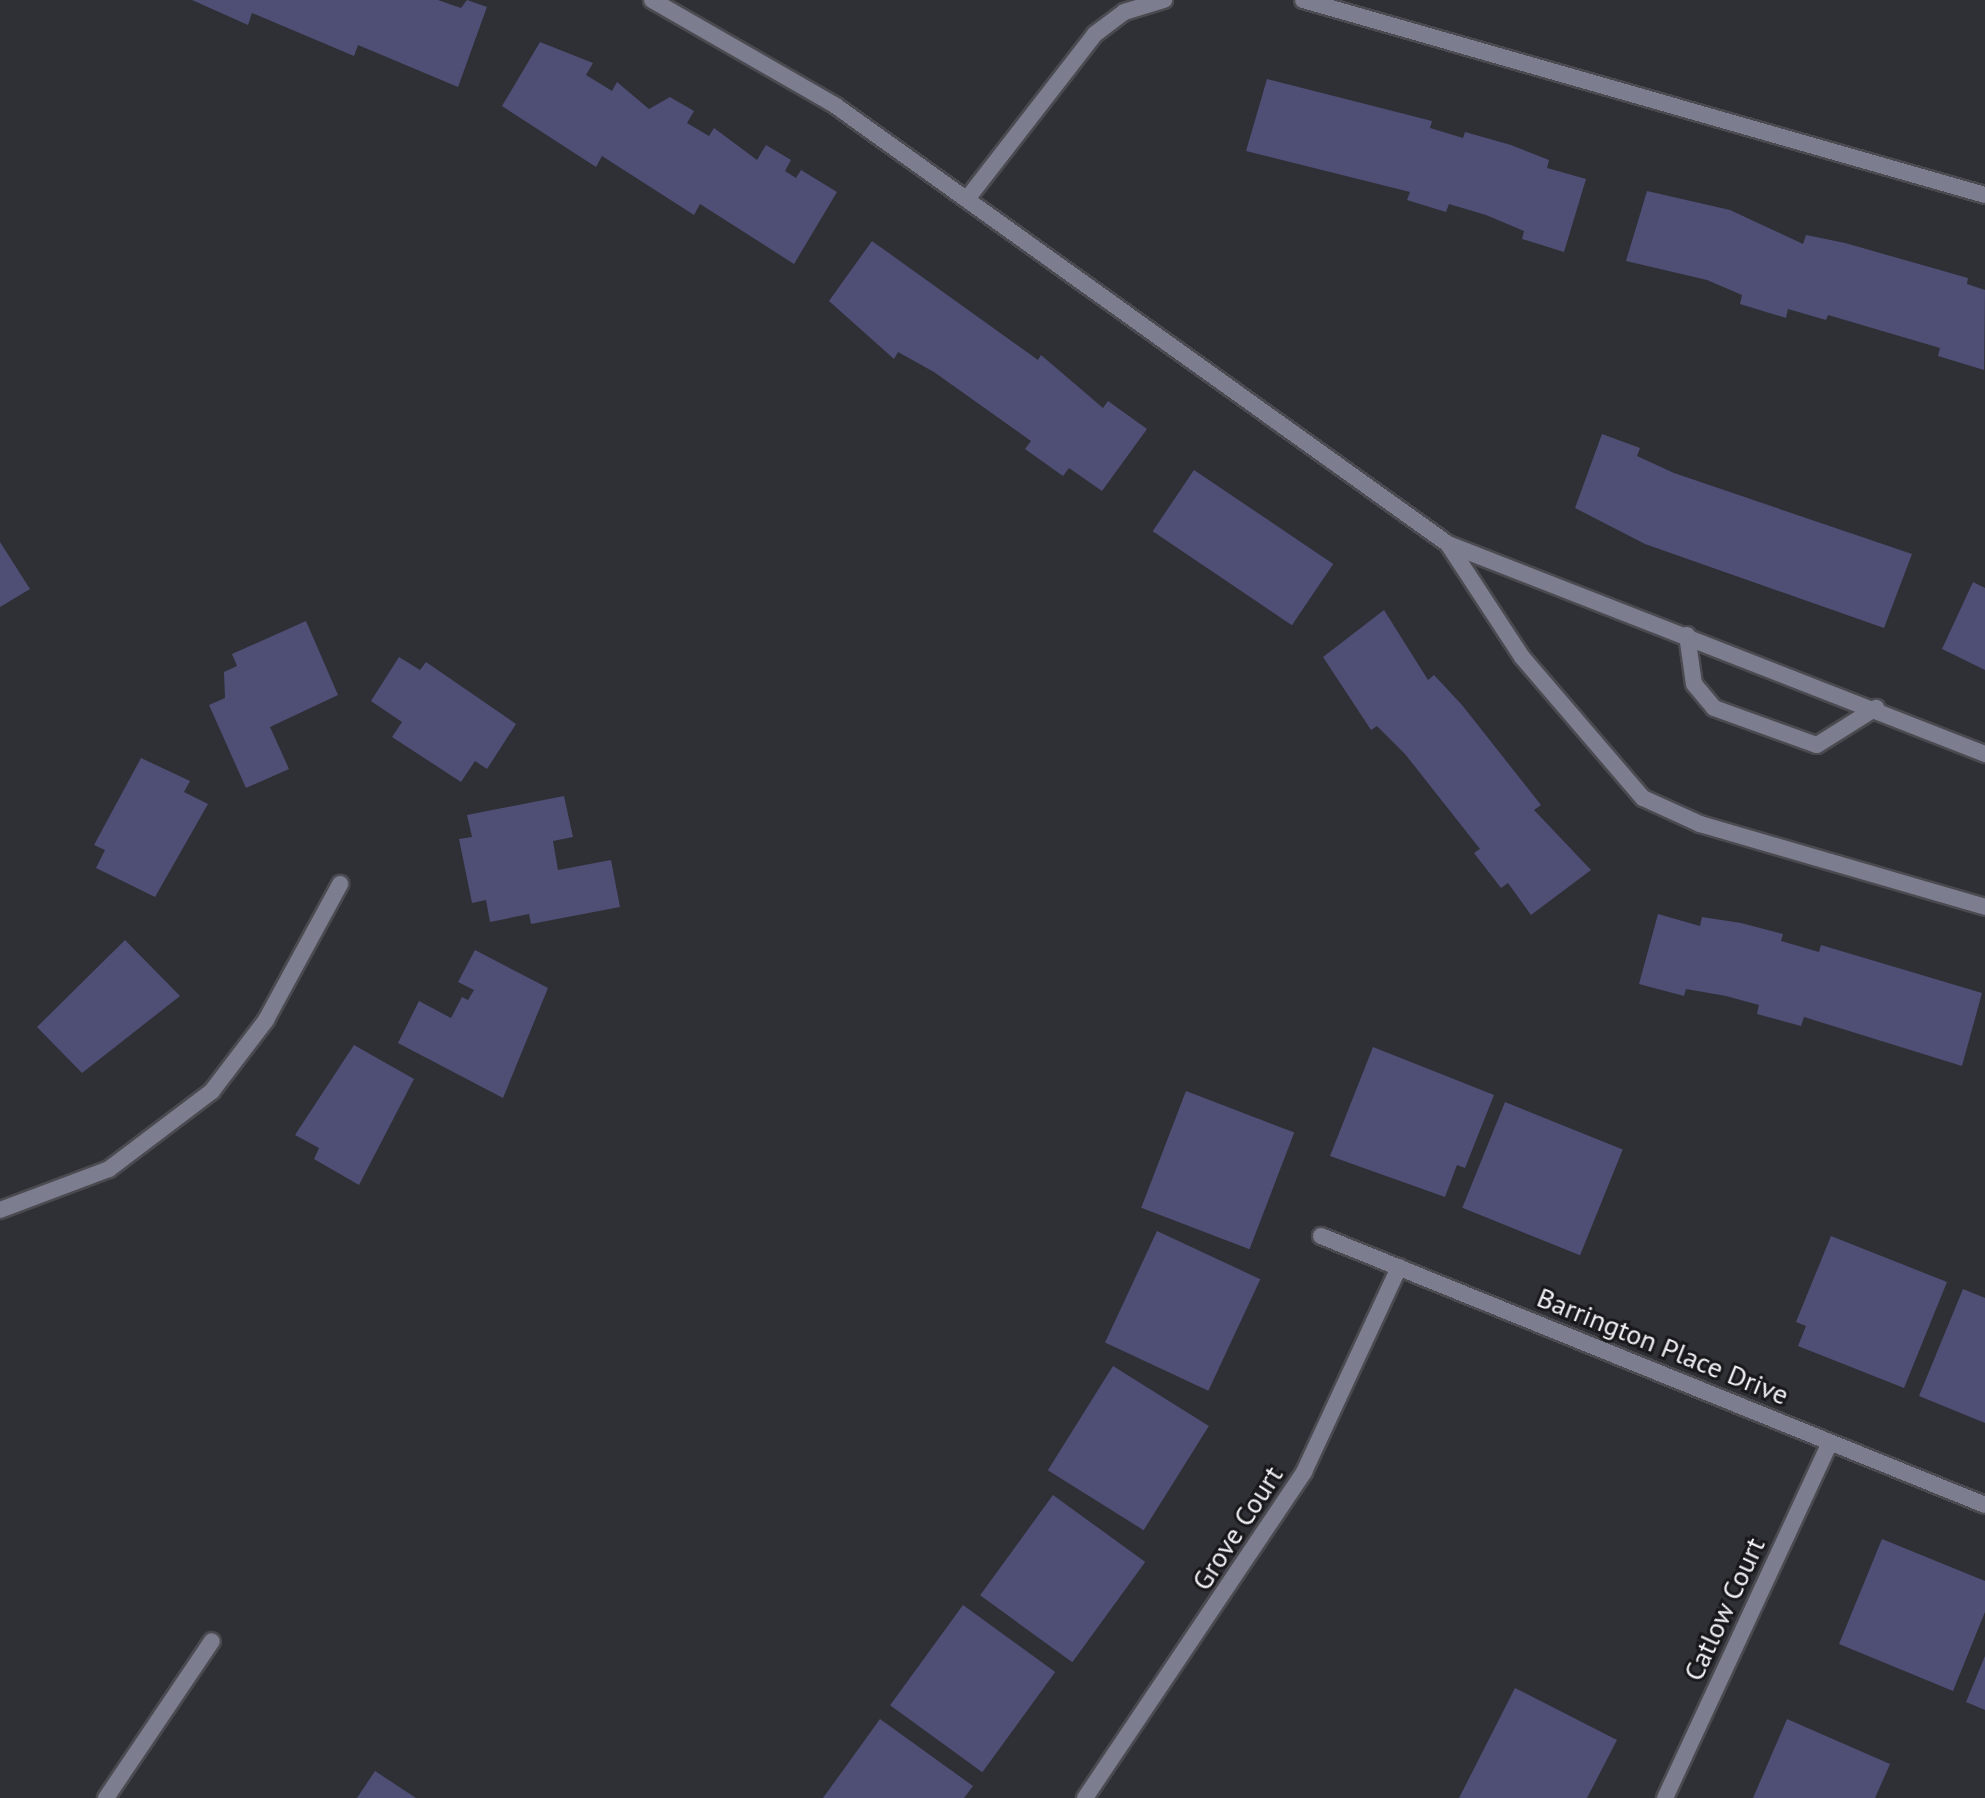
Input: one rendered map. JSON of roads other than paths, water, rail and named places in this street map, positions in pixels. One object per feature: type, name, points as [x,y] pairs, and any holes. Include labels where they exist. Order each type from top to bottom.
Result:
[{"type":"street","points":[[652,0],[836,106],[1448,544],[1876,708],[1985,754]]},
{"type":"street","points":[[967,199],[1085,44],[1133,8],[1164,0]]},
{"type":"street","points":[[1303,0],[1985,195]]},
{"type":"street","points":[[1448,544],[1522,657],[1643,798],[1700,824],[1985,907]]},
{"type":"street","points":[[1687,635],[1697,693],[1727,713],[1817,745],[1876,708]]},
{"type":"street","points":[[0,1210],[109,1169],[212,1091],[266,1020],[340,884]]},
{"type":"street","name":"Barrington Place Drive","points":[[1321,1236],[1985,1505]]},
{"type":"street","name":"Grove Court","points":[[1085,1798],[1304,1472],[1399,1267]]},
{"type":"street","name":"Catlow Court","points":[[1665,1798],[1830,1442]]},
{"type":"street","points":[[106,1798],[212,1641]]}]
